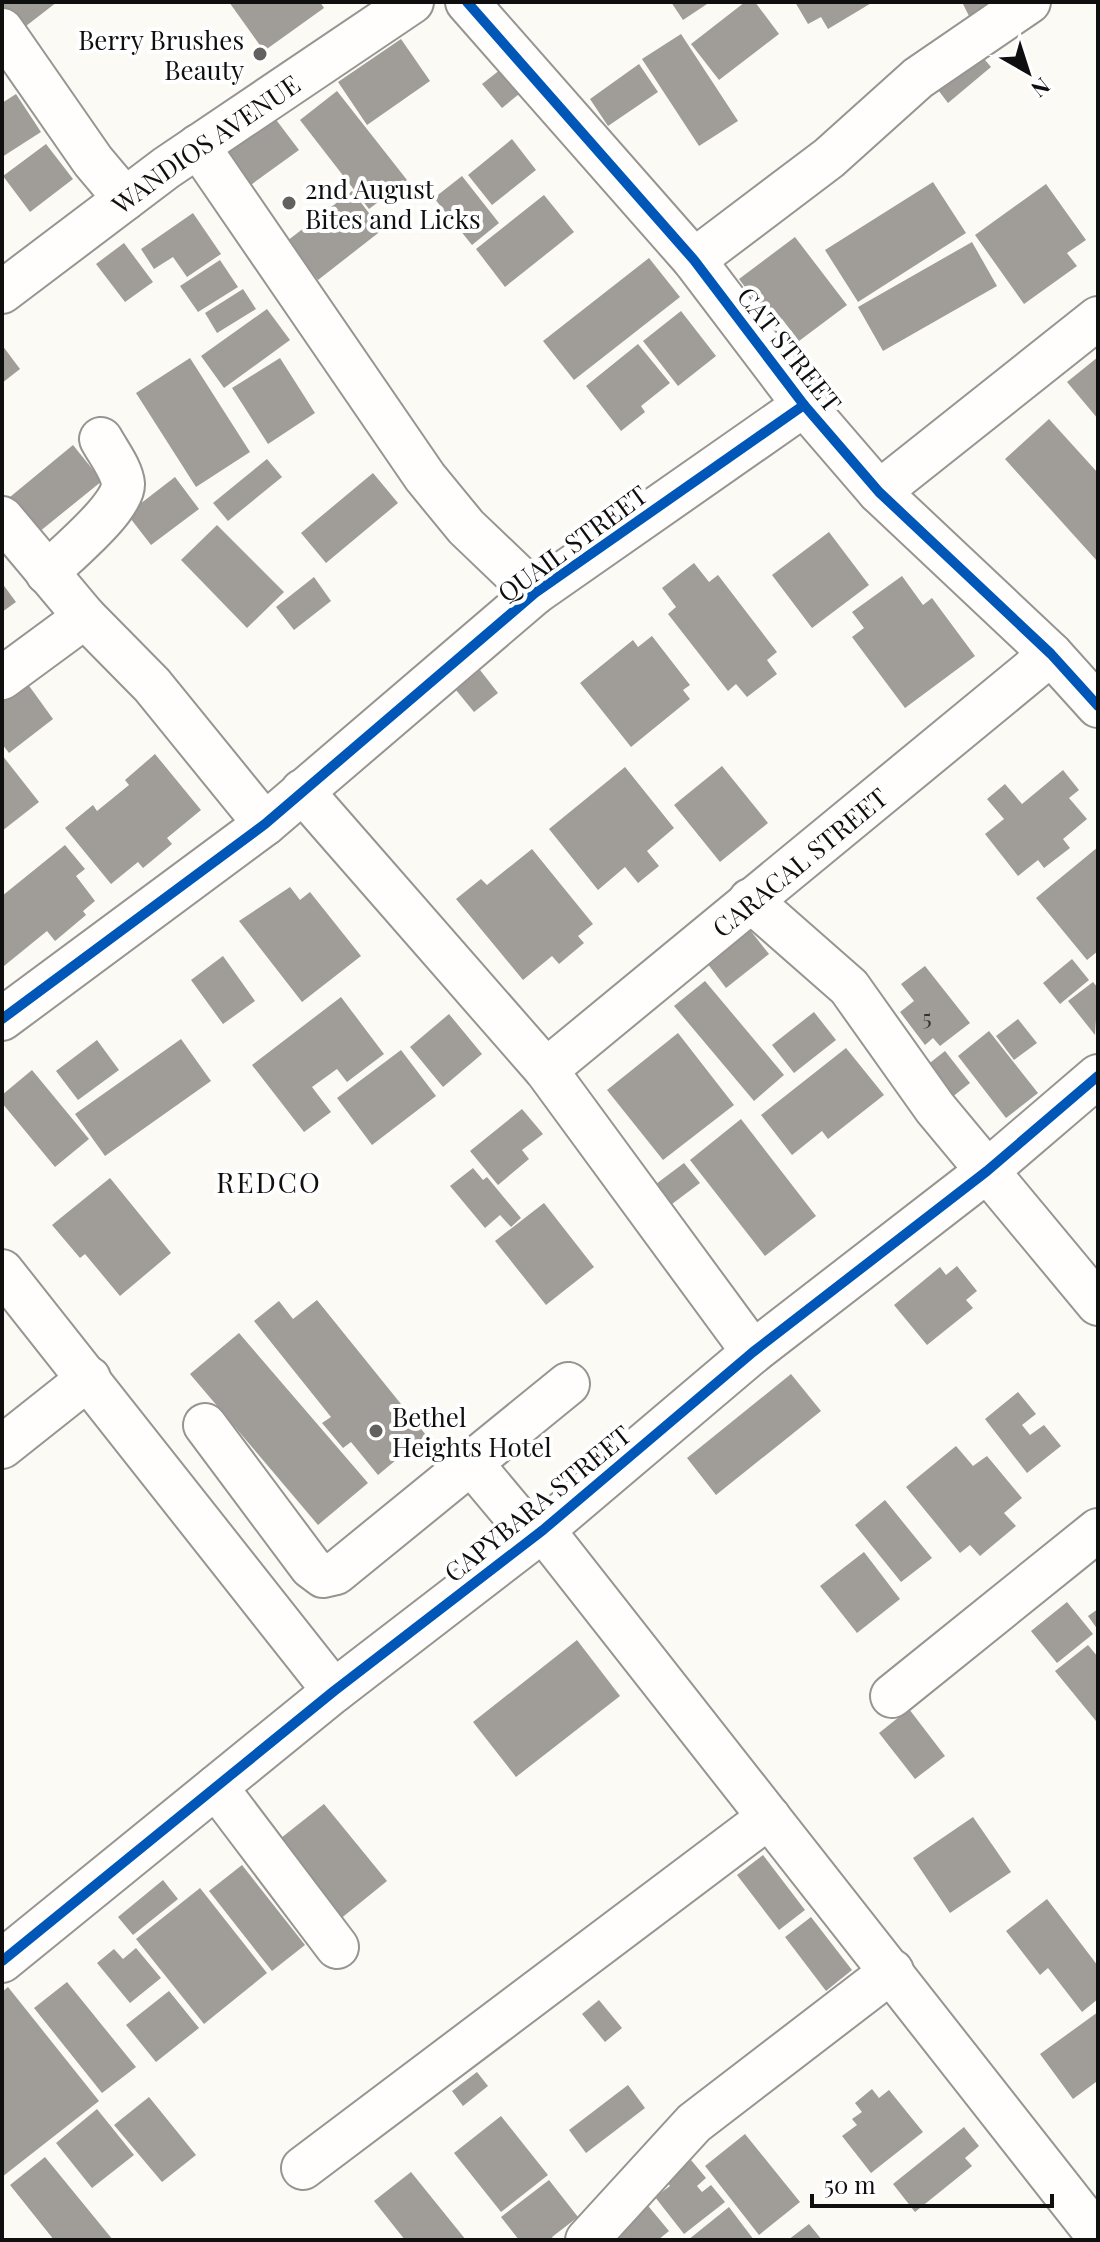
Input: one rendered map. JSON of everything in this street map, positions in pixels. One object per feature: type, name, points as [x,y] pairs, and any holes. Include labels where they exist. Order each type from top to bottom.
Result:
[{"type":"street","name":"WANDIOS AVENUE","points":[[2,292],[198,146],[412,2]]},
{"type":"street","name":"CAT STREET","points":[[467,2],[694,260],[804,405],[879,492],[1051,654],[1093,688]]},
{"type":"street","points":[[694,260],[829,158],[918,78],[1029,2]]},
{"type":"street","points":[[2,30],[93,161],[125,199]]},
{"type":"street","points":[[198,146],[425,477],[466,527],[535,593]]},
{"type":"street","points":[[879,492],[1098,318]]},
{"type":"street","name":"QUAIL STREET","points":[[2,1019],[265,824],[535,593],[804,405]]},
{"type":"street","points":[[47,573],[115,506],[123,490],[123,480],[101,439]]},
{"type":"street","points":[[2,518],[85,617],[152,685],[265,824]]},
{"type":"street","points":[[2,678],[85,617]]},
{"type":"street","name":"CARACAL STREET","points":[[546,1070],[1051,654]]},
{"type":"street","points":[[302,791],[546,1070],[753,1352]]},
{"type":"street","points":[[750,900],[849,987],[935,1108],[1098,1304]]},
{"type":"street","name":"CAPYBARA STREET","points":[[2,1961],[334,1691],[538,1534],[753,1352],[1093,1092]]},
{"type":"street","points":[[2,1271],[334,1691]]},
{"type":"street","points":[[2,1447],[89,1378]]},
{"type":"street","points":[[205,1425],[311,1567],[323,1576],[336,1573],[568,1384]]},
{"type":"street","points":[[471,1463],[538,1534],[769,1817],[1098,2236]]},
{"type":"street","points":[[892,1696],[1098,1530]]},
{"type":"street","points":[[216,1787],[337,1947]]},
{"type":"street","points":[[303,2168],[769,1817]]},
{"type":"street","points":[[587,2240],[694,2123],[892,1971]]},
{"type":"building","points":[[2,2],[57,2],[17,33],[2,13]]},
{"type":"building","points":[[229,2],[320,2],[324,8],[264,51]]},
{"type":"building","points":[[671,2],[710,2],[683,20]]},
{"type":"building","points":[[745,2],[755,2],[779,34],[719,80],[691,44]]},
{"type":"building","points":[[795,2],[873,2],[828,29],[821,17],[808,24]]},
{"type":"building","points":[[962,2],[1003,2],[970,18]]},
{"type":"building","points":[[681,34],[738,121],[699,146],[642,59]]},
{"type":"building","points":[[401,39],[430,81],[367,125],[338,82]]},
{"type":"building","points":[[974,47],[991,67],[948,103],[932,82]]},
{"type":"building","points":[[639,64],[658,92],[608,126],[590,99]]},
{"type":"building","points":[[505,66],[524,90],[502,108],[482,84]]},
{"type":"building","points":[[337,91],[407,180],[369,209],[300,120]]},
{"type":"building","points":[[16,94],[41,132],[2,157],[2,103]]},
{"type":"building","points":[[274,117],[299,150],[241,192],[217,158]]},
{"type":"building","points":[[512,139],[536,170],[492,205],[468,175]]},
{"type":"building","points":[[46,144],[73,179],[30,212],[3,176]]},
{"type":"building","points":[[462,176],[499,223],[472,245],[434,198]]},
{"type":"building","points":[[933,182],[966,233],[858,302],[825,250]]},
{"type":"building","points":[[1046,184],[1086,240],[1067,253],[1077,266],[1024,304],[975,235]]},
{"type":"building","points":[[352,191],[382,230],[318,280],[287,241]]},
{"type":"building","points":[[544,195],[574,232],[505,287],[476,249]]},
{"type":"building","points":[[193,213],[221,254],[187,277],[173,257],[154,269],[141,249]]},
{"type":"building","points":[[795,237],[847,305],[799,341],[782,319],[768,330],[754,311],[760,307],[739,279]]},
{"type":"building","points":[[972,242],[997,286],[883,351],[858,307]]},
{"type":"building","points":[[124,243],[153,282],[125,302],[96,264]]},
{"type":"building","points":[[649,258],[680,297],[574,380],[543,341]]},
{"type":"building","points":[[220,260],[238,287],[198,312],[180,286]]},
{"type":"building","points":[[243,289],[256,309],[217,333],[205,313]]},
{"type":"building","points":[[267,309],[290,340],[224,388],[201,356]]},
{"type":"building","points":[[681,311],[716,356],[678,386],[643,341]]},
{"type":"building","points":[[638,344],[670,383],[641,406],[645,412],[621,431],[586,386]]},
{"type":"building","points":[[2,345],[20,369],[2,383]]},
{"type":"building","points":[[1098,357],[1098,419],[1067,382]]},
{"type":"building","points":[[190,358],[250,452],[196,487],[136,393]]},
{"type":"building","points":[[280,358],[315,413],[268,444],[232,388]]},
{"type":"building","points":[[1049,419],[1098,473],[1098,562],[1005,459]]},
{"type":"building","points":[[73,445],[102,481],[39,532],[10,497]]},
{"type":"building","points":[[267,459],[282,477],[228,521],[213,503]]},
{"type":"building","points":[[373,473],[398,503],[326,563],[301,533]]},
{"type":"building","points":[[175,477],[199,509],[151,545],[127,514]]},
{"type":"building","points":[[217,525],[284,592],[247,628],[181,560]]},
{"type":"building","points":[[829,532],[869,585],[812,628],[772,575]]},
{"type":"building","points":[[694,563],[709,582],[718,575],[777,652],[767,660],[777,674],[747,697],[736,684],[728,691],[668,614],[676,607],[662,588]]},
{"type":"building","points":[[902,576],[923,605],[932,598],[975,656],[905,708],[852,637],[864,628],[852,612]]},
{"type":"building","points":[[314,577],[331,601],[294,630],[276,607]]},
{"type":"building","points":[[2,583],[16,602],[2,612]]},
{"type":"building","points":[[652,636],[690,685],[683,690],[690,699],[631,747],[580,683],[633,640],[638,647]]},
{"type":"building","points":[[480,670],[498,693],[474,712],[456,690]]},
{"type":"building","points":[[27,683],[53,719],[9,753],[2,744],[2,702]]},
{"type":"building","points":[[155,754],[201,810],[167,838],[172,844],[143,868],[138,862],[111,884],[65,828],[93,805],[97,811],[129,785],[125,780]]},
{"type":"building","points":[[2,755],[39,802],[2,831]]},
{"type":"building","points":[[722,766],[768,823],[720,862],[674,805]]},
{"type":"building","points":[[625,767],[674,828],[647,851],[659,866],[638,883],[625,867],[598,890],[549,829]]},
{"type":"building","points":[[1063,770],[1079,790],[1069,798],[1087,819],[1063,839],[1070,848],[1044,868],[1038,860],[1018,876],[985,834],[1004,819],[987,799],[1005,784],[1022,804]]},
{"type":"building","points":[[65,845],[85,869],[76,876],[95,901],[83,911],[86,915],[55,941],[47,931],[4,966],[2,896]]},
{"type":"building","points":[[1098,847],[1098,951],[1087,960],[1036,898]]},
{"type":"building","points":[[532,849],[593,924],[578,936],[584,943],[559,964],[552,956],[523,980],[456,899],[481,879],[487,885]]},
{"type":"building","points":[[290,887],[300,900],[310,892],[361,956],[302,1002],[239,921]]},
{"type":"building","points":[[750,930],[769,954],[726,988],[707,963]]},
{"type":"building","points":[[223,956],[255,1001],[223,1024],[191,980]]},
{"type":"building","points":[[1072,959],[1089,980],[1060,1004],[1043,983]]},
{"type":"building","points":[[925,966],[970,1023],[940,1046],[933,1038],[925,1045],[900,1012],[914,1001],[901,984]]},
{"type":"building","points":[[705,981],[784,1075],[754,1101],[674,1006]]},
{"type":"building","points":[[1093,982],[1098,988],[1095,1035],[1068,1001]]},
{"type":"building","points":[[341,997],[384,1054],[347,1082],[337,1069],[312,1087],[331,1112],[304,1132],[252,1065]]},
{"type":"building","points":[[814,1012],[836,1040],[794,1073],[772,1045]]},
{"type":"building","points":[[449,1014],[482,1054],[443,1087],[410,1047]]},
{"type":"building","points":[[1018,1019],[1037,1043],[1014,1060],[996,1036]]},
{"type":"building","points":[[989,1031],[1038,1093],[1006,1118],[958,1056]]},
{"type":"building","points":[[678,1033],[734,1105],[663,1160],[607,1090]]},
{"type":"building","points":[[181,1039],[211,1081],[105,1156],[75,1114]]},
{"type":"building","points":[[97,1040],[119,1070],[78,1100],[56,1071]]},
{"type":"building","points":[[846,1048],[884,1095],[828,1139],[822,1131],[792,1155],[761,1115]]},
{"type":"building","points":[[401,1050],[436,1096],[372,1145],[337,1098]]},
{"type":"building","points":[[945,1051],[970,1083],[942,1105],[917,1073]]},
{"type":"building","points":[[32,1070],[89,1139],[55,1167],[2,1103],[2,1095]]},
{"type":"building","points":[[522,1109],[543,1134],[522,1150],[529,1159],[498,1185],[470,1151]]},
{"type":"building","points":[[741,1119],[816,1216],[765,1256],[690,1160]]},
{"type":"building","points":[[684,1163],[700,1183],[672,1204],[656,1184]]},
{"type":"building","points":[[473,1168],[483,1180],[487,1177],[521,1218],[511,1227],[500,1215],[485,1228],[450,1186]]},
{"type":"building","points":[[110,1178],[171,1253],[120,1296],[85,1254],[80,1258],[52,1225]]},
{"type":"building","points":[[544,1203],[594,1267],[546,1305],[495,1241]]},
{"type":"building","points":[[957,1266],[977,1291],[966,1300],[973,1308],[927,1345],[894,1305],[940,1267],[946,1275]]},
{"type":"building","points":[[317,1300],[426,1435],[378,1475],[351,1442],[343,1448],[322,1423],[331,1417],[254,1321],[279,1301],[293,1319]]},
{"type":"building","points":[[239,1333],[368,1483],[318,1525],[190,1374]]},
{"type":"building","points":[[791,1374],[821,1411],[716,1495],[687,1458]]},
{"type":"building","points":[[1018,1392],[1036,1414],[1022,1425],[1030,1435],[1044,1425],[1061,1446],[1027,1473],[985,1419]]},
{"type":"building","points":[[956,1446],[973,1466],[987,1456],[1022,1498],[1004,1513],[1016,1526],[980,1556],[970,1545],[960,1553],[906,1487]]},
{"type":"building","points":[[885,1500],[932,1558],[901,1582],[855,1525]]},
{"type":"building","points":[[864,1552],[900,1599],[857,1633],[820,1586]]},
{"type":"building","points":[[1067,1602],[1093,1634],[1057,1663],[1031,1631]]},
{"type":"building","points":[[1098,1609],[1098,1630],[1088,1616]]},
{"type":"building","points":[[577,1640],[620,1696],[516,1777],[473,1722]]},
{"type":"building","points":[[1088,1645],[1098,1657],[1096,1721],[1055,1671]]},
{"type":"building","points":[[909,1709],[945,1756],[915,1779],[879,1733]]},
{"type":"building","points":[[324,1804],[387,1881],[339,1920],[276,1842]]},
{"type":"building","points":[[973,1817],[1011,1872],[950,1913],[913,1858]]},
{"type":"building","points":[[763,1855],[805,1910],[779,1930],[737,1875]]},
{"type":"building","points":[[242,1865],[305,1945],[272,1971],[209,1891]]},
{"type":"building","points":[[163,1880],[178,1899],[133,1935],[118,1917]]},
{"type":"building","points":[[200,1888],[267,1973],[204,2024],[136,1939]]},
{"type":"building","points":[[1047,1899],[1098,1966],[1098,1999],[1082,2012],[1048,1968],[1040,1975],[1006,1931]]},
{"type":"building","points":[[811,1917],[852,1970],[826,1991],[785,1937]]},
{"type":"building","points":[[136,1948],[161,1978],[130,2003],[97,1963],[114,1949],[123,1959]]},
{"type":"building","points":[[67,1982],[136,2067],[102,2093],[34,2008]]},
{"type":"building","points":[[8,1987],[99,2101],[2,2177],[2,1992]]},
{"type":"building","points":[[169,1991],[199,2028],[156,2062],[126,2025]]},
{"type":"building","points":[[599,2000],[622,2028],[605,2042],[582,2014]]},
{"type":"building","points":[[1098,2012],[1098,2085],[1096,2082],[1073,2099],[1040,2054]]},
{"type":"building","points":[[477,2072],[488,2086],[463,2106],[452,2091]]},
{"type":"building","points":[[628,2085],[645,2108],[586,2153],[569,2130]]},
{"type":"building","points":[[872,2089],[879,2098],[889,2090],[923,2132],[871,2173],[842,2136],[857,2125],[852,2119],[862,2112],[855,2103]]},
{"type":"building","points":[[149,2097],[196,2155],[162,2182],[114,2125]]},
{"type":"building","points":[[97,2109],[134,2155],[92,2188],[56,2143]]},
{"type":"building","points":[[501,2116],[548,2175],[501,2212],[454,2153]]},
{"type":"building","points":[[964,2127],[979,2146],[965,2158],[972,2166],[915,2212],[893,2184]]},
{"type":"building","points":[[745,2134],[800,2202],[759,2235],[705,2166]]},
{"type":"building","points":[[45,2157],[113,2240],[54,2240],[10,2185]]},
{"type":"building","points":[[691,2160],[706,2178],[697,2186],[702,2192],[711,2185],[725,2202],[684,2234],[655,2197],[670,2186],[666,2180]]},
{"type":"building","points":[[411,2172],[466,2240],[405,2240],[374,2201]]},
{"type":"building","points":[[549,2180],[578,2217],[552,2237],[554,2240],[519,2240],[501,2217]]},
{"type":"building","points":[[644,2201],[669,2231],[658,2240],[612,2240]]},
{"type":"building","points":[[729,2207],[754,2240],[688,2240]]},
{"type":"building","points":[[809,2224],[822,2240],[788,2240]]},
{"type":"cycle path","points":[[467,2],[694,260],[804,405],[879,492],[1051,654],[1098,706]]},
{"type":"cycle path","points":[[2,1019],[265,824],[535,593],[804,405]]},
{"type":"cycle path","points":[[2,1961],[334,1691],[543,1530],[753,1352],[987,1171],[1098,1076]]},
{"type":"place","name":"Berry Brushes Beauty","points":[[260,54]]},
{"type":"place","name":"2nd August Bites and Licks","points":[[289,203]]},
{"type":"place","name":"Bethel Heights Hotel","points":[[376,1431]]},
{"type":"district","name":"REDCO","points":[[269,1181]]}]
